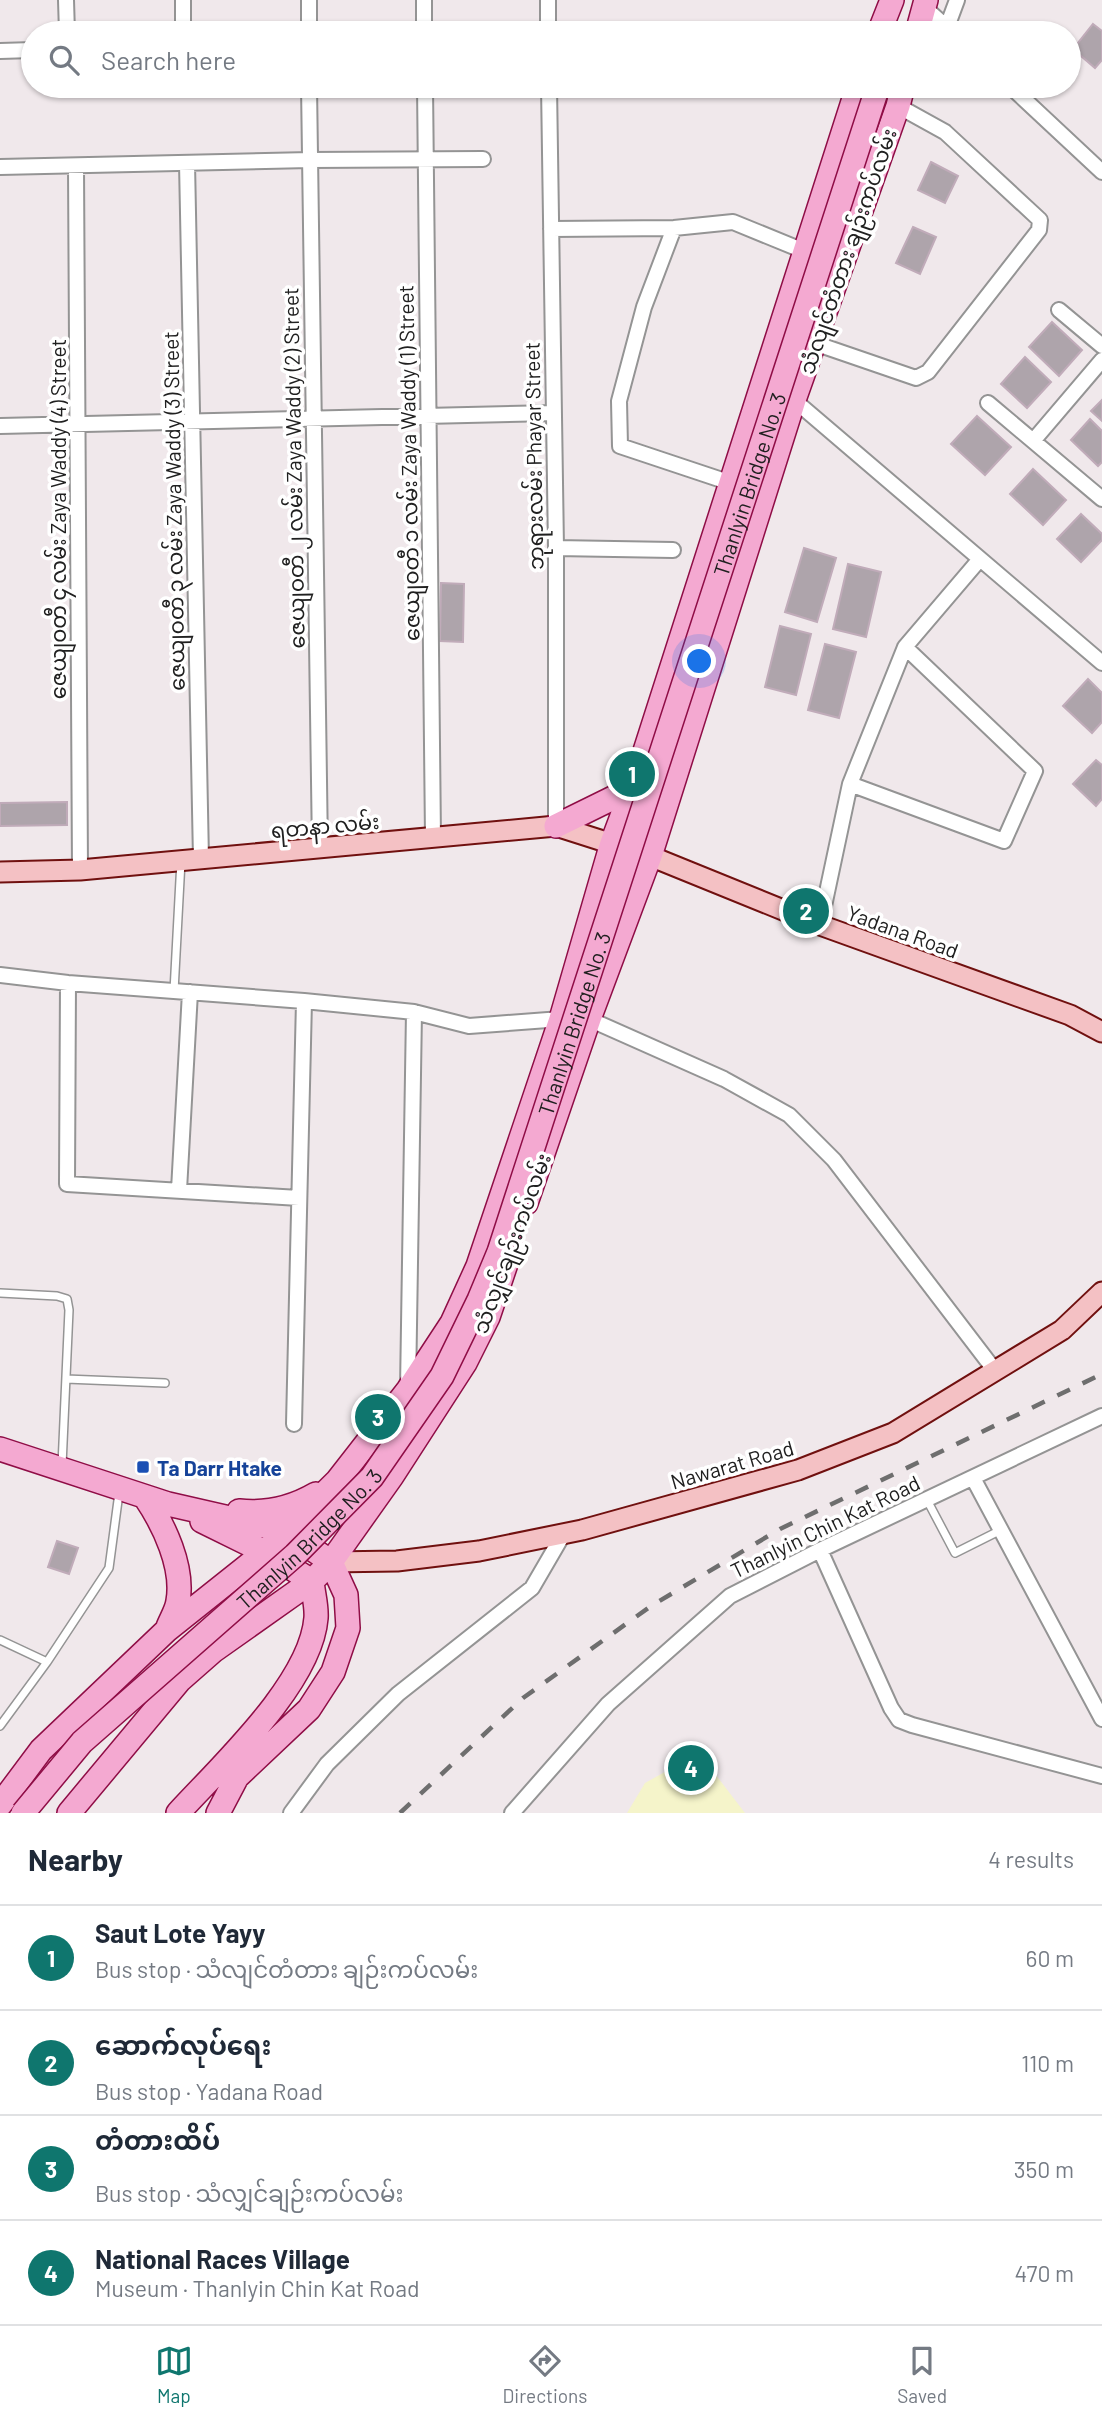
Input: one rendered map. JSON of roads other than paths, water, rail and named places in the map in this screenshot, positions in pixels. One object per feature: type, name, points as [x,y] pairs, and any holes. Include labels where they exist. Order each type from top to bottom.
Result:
[{"type":"main road","points":[[884,21],[893,0]]},
{"type":"main road","points":[[890,21],[893,0]]},
{"type":"main road","name":"သံလျင်တံတား ချဉ်းကပ်လမ်း","points":[[612,843],[637,776],[854,98]]},
{"type":"main road","name":"Thanlyin Bridge No. 3","points":[[23,1813],[82,1742],[295,1555],[372,1477],[442,1376],[499,1252],[874,98]]},
{"type":"main road","name":"သံလျင်တံတား ချဉ်းကပ်လမ်း","points":[[650,856],[794,400],[900,98]]},
{"type":"main road","points":[[714,534],[750,545]]},
{"type":"main road","points":[[556,827],[615,797],[637,776]]},
{"type":"main road","name":"ရတနာ လမ်း","points":[[0,872],[80,870],[556,827],[650,856]]},
{"type":"main road","name":"သံလျှင်ချဉ်းကပ်လမ်း","points":[[265,1552],[337,1481],[408,1390],[452,1323],[478,1266],[561,1019],[612,843]]},
{"type":"main road","name":"Yadana Road","points":[[650,856],[820,925],[1070,1015],[1102,1032]]},
{"type":"main road","name":"သံလျှင်ချဉ်းကပ်လမ်း","points":[[312,1581],[331,1562],[431,1417],[488,1317],[589,1019],[650,856]]},
{"type":"main road","name":"Nawarat Road","points":[[331,1562],[397,1561],[479,1551],[564,1533],[798,1470],[893,1433],[1062,1330],[1102,1292]]},
{"type":"main road","points":[[0,1449],[168,1504],[286,1531],[331,1562],[346,1595],[348,1628],[333,1672],[309,1709],[237,1777],[218,1813]]},
{"type":"main road","points":[[168,1504],[258,1513],[280,1509],[307,1499],[337,1481]]},
{"type":"main road","points":[[145,1497],[159,1517],[176,1560],[178,1601],[167,1630]]},
{"type":"main road","points":[[168,1504],[265,1552],[312,1581]]},
{"type":"main road","points":[[0,1805],[41,1749],[167,1630],[265,1552]]},
{"type":"main road","points":[[69,1813],[180,1680],[214,1651],[312,1581]]},
{"type":"main road","points":[[178,1813],[272,1709],[303,1664],[316,1619],[312,1581]]},
{"type":"street","points":[[66,0],[67,21]]},
{"type":"street","points":[[183,0],[183,21]]},
{"type":"street","points":[[309,0],[309,21]]},
{"type":"street","points":[[424,0],[424,21]]},
{"type":"street","points":[[548,0],[548,21]]},
{"type":"street","points":[[952,21],[957,0]]},
{"type":"street","points":[[0,51],[21,50]]},
{"type":"street","name":"ဇေယျဝတီ ၂ လမ်း Zaya Waddy (2) Street","points":[[309,98],[320,850]]},
{"type":"street","name":"ဇေယျဝတီ ၁ လမ်း Zaya Waddy (1) Street","points":[[425,98],[433,838]]},
{"type":"street","name":"ဘုရားလမ်း Phayar Street","points":[[549,98],[556,548],[556,827]]},
{"type":"street","points":[[814,343],[916,378],[928,372],[1039,230],[1040,220],[945,132],[903,98]]},
{"type":"street","points":[[1023,98],[1102,172]]},
{"type":"street","points":[[0,167],[483,159]]},
{"type":"street","name":"ဇေယျဝတီ ၃ လမ်း Zaya Waddy (3) Street","points":[[187,163],[201,859]]},
{"type":"street","name":"ဇေယျဝတီ ၄ လမ်း Zaya Waddy (4) Street","points":[[76,167],[80,870]]},
{"type":"street","points":[[551,229],[674,228],[733,222],[804,251]]},
{"type":"street","points":[[674,228],[644,307],[619,401],[620,446],[731,482]]},
{"type":"street","points":[[1059,310],[1102,346]]},
{"type":"street","points":[[1033,441],[1102,359]]},
{"type":"street","points":[[794,400],[1102,663]]},
{"type":"street","points":[[988,403],[1102,499]]},
{"type":"street","points":[[0,426],[553,413]]},
{"type":"street","points":[[556,548],[673,550]]},
{"type":"street","points":[[820,925],[850,784],[905,647],[980,559]]},
{"type":"street","points":[[850,784],[1004,841],[1035,771],[905,647]]},
{"type":"street","points":[[0,975],[414,1012],[469,1026],[589,1019],[724,1079],[789,1115],[834,1160],[996,1372]]},
{"type":"street","points":[[68,983],[66,1184],[299,1198]]},
{"type":"street","points":[[179,1191],[190,992]]},
{"type":"street","points":[[294,1424],[304,1001]]},
{"type":"street","points":[[408,1390],[414,1012]]},
{"type":"street","name":"Thanlyin Chin Kat Road","points":[[512,1813],[608,1704],[730,1596],[820,1550],[1102,1416]]},
{"type":"street","points":[[972,1478],[1102,1719]]},
{"type":"street","points":[[291,1813],[327,1764],[398,1694],[532,1588],[564,1533]]},
{"type":"street","points":[[820,1550],[891,1708],[900,1720],[1102,1776]]},
{"type":"lane","points":[[830,171],[870,184]]},
{"type":"lane","points":[[174,991],[181,860]]},
{"type":"lane","points":[[0,1293],[67,1299],[69,1310],[61,1469]]},
{"type":"lane","points":[[66,1379],[165,1383]]},
{"type":"lane","points":[[0,1726],[47,1662],[109,1568],[119,1489]]},
{"type":"lane","points":[[926,1499],[955,1553],[1001,1530]]},
{"type":"lane","points":[[0,1640],[47,1662]]},
{"type":"railway","points":[[400,1813],[523,1698],[651,1606],[780,1529],[1102,1374]]},
{"type":"place","name":"Saut Lote Yayy","points":[[632,774]]},
{"type":"place","name":"ဆောက်လုပ်ရေး","points":[[806,911]]},
{"type":"place","name":"တံတားထိပ်","points":[[378,1417]]},
{"type":"place","name":"Ta Darr Htake","points":[[143,1467]]},
{"type":"place","name":"National Races Village","points":[[691,1768]]}]
